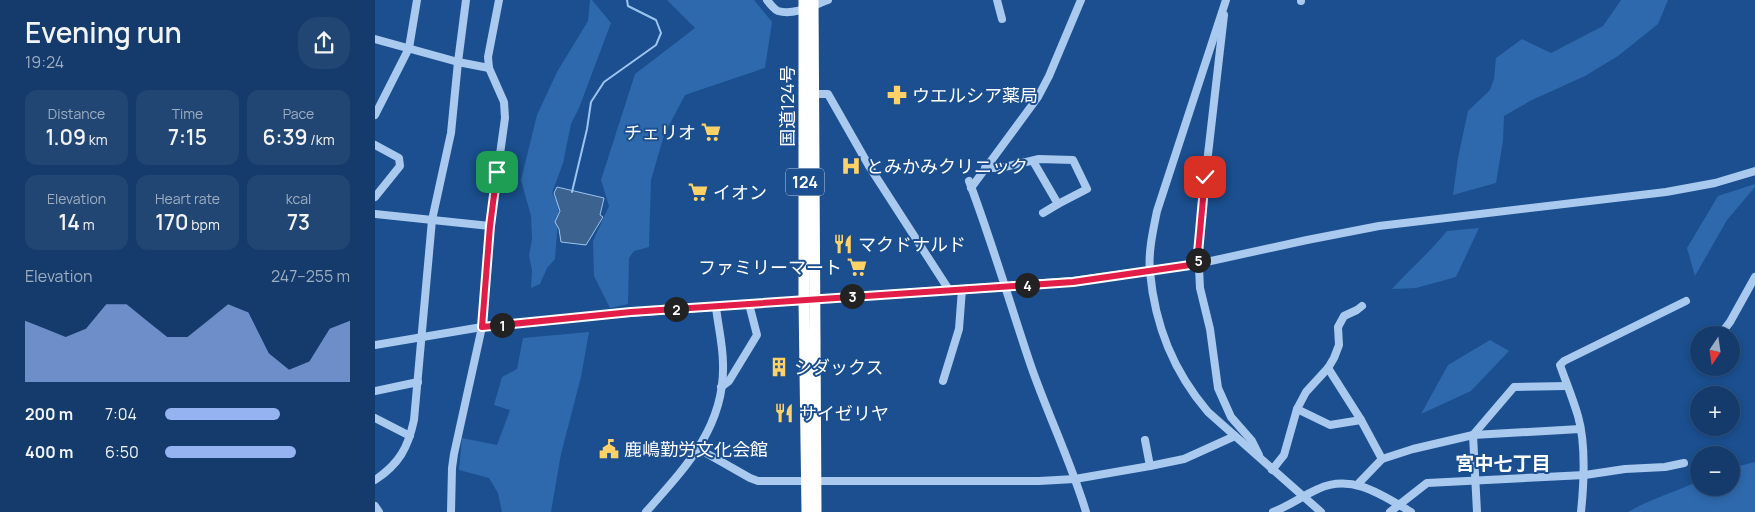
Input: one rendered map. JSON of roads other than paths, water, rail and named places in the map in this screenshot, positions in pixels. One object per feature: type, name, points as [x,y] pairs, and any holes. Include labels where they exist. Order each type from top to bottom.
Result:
[{"type":"highway","name":"国道124号","points":[[807,512],[811,481],[809,4]]},
{"type":"highway","name":"国道124号","points":[[811,481],[816,512]]},
{"type":"street","points":[[375,115],[409,48],[417,0]]},
{"type":"street","points":[[375,480],[400,458],[410,436],[418,382],[432,220],[451,133],[466,0]]},
{"type":"street","points":[[451,512],[454,454],[482,327],[490,226],[505,118],[504,102],[489,68],[488,57],[499,0]]},
{"type":"street","points":[[767,0],[777,10],[789,12],[809,4],[828,0]]},
{"type":"street","points":[[997,0],[1002,19]]},
{"type":"street","points":[[1081,0],[1049,76],[1038,97],[985,168],[970,184],[1031,368],[1086,512]]},
{"type":"street","points":[[1225,3],[1197,264],[1219,388],[1224,404],[1231,417],[1253,441],[1261,460]]},
{"type":"street","points":[[1225,3],[1157,211],[1151,243],[1150,271],[1159,327],[1177,368],[1208,412],[1321,512]]},
{"type":"street","points":[[375,39],[458,62],[489,68]]},
{"type":"street","points":[[809,94],[828,94],[869,166],[949,290]]},
{"type":"street","points":[[375,145],[399,158],[400,166],[376,193]]},
{"type":"street","points":[[985,168],[1000,168],[1039,159],[1073,160],[1087,189],[1043,213]]},
{"type":"street","points":[[1033,161],[1058,204]]},
{"type":"street","points":[[375,345],[482,327],[613,314],[1073,282],[1197,264],[1379,226],[1450,216],[1666,192],[1715,183],[1755,171]]},
{"type":"street","points":[[375,214],[490,226]]},
{"type":"street","points":[[1727,326],[1755,277]]},
{"type":"street","points":[[943,381],[959,330],[962,289]]},
{"type":"street","points":[[1581,512],[1585,476],[1581,429],[1579,417],[1560,365],[1686,301]]},
{"type":"street","points":[[721,387],[729,381],[757,335],[749,304]]},
{"type":"street","points":[[1272,470],[1284,455],[1297,408],[1306,392],[1328,368],[1339,345],[1338,326],[1344,316],[1362,306]]},
{"type":"street","points":[[646,512],[677,478],[699,449],[715,416],[721,387],[723,362],[716,307]]},
{"type":"street","points":[[1328,368],[1361,420],[1382,459]]},
{"type":"street","points":[[375,391],[418,382]]},
{"type":"street","points":[[1479,512],[1475,480],[1473,435],[1514,388],[1567,386]]},
{"type":"street","points":[[1297,408],[1330,425],[1361,420]]},
{"type":"street","points":[[375,418],[410,436]]},
{"type":"street","points":[[1357,485],[1382,459],[1413,449],[1473,435],[1581,429]]},
{"type":"street","points":[[699,449],[750,478],[771,481],[1039,482],[1075,479],[1184,459],[1235,436]]},
{"type":"street","points":[[1145,440],[1151,466]]},
{"type":"street","points":[[1390,512],[1427,483],[1585,476],[1625,469],[1665,467],[1684,463]]},
{"type":"street","points":[[1273,512],[1287,507],[1326,485],[1342,483],[1357,485],[1380,494],[1411,512]]},
{"type":"street","points":[[375,506],[379,512]]},
{"type":"waterway","points":[[572,192],[587,129],[591,102],[604,82],[656,45],[661,33],[656,20],[628,6],[627,0]]},
{"type":"place","name":"ウエルシア薬局","points":[[897,95]]},
{"type":"place","name":"チェリオ","points":[[711,132]]},
{"type":"place","name":"とみかみクリニック","points":[[851,166]]},
{"type":"place","name":"イオン","points":[[698,192]]},
{"type":"place","name":"マクドナルド","points":[[843,244]]},
{"type":"place","name":"ファミリーマート","points":[[857,267]]},
{"type":"place","name":"シダックス","points":[[779,367]]},
{"type":"place","name":"サイゼリヤ","points":[[784,413]]},
{"type":"place","name":"鹿嶋勤労文化会館","points":[[609,449]]},
{"type":"district","name":"宮中七丁目","points":[[1503,463]]}]
